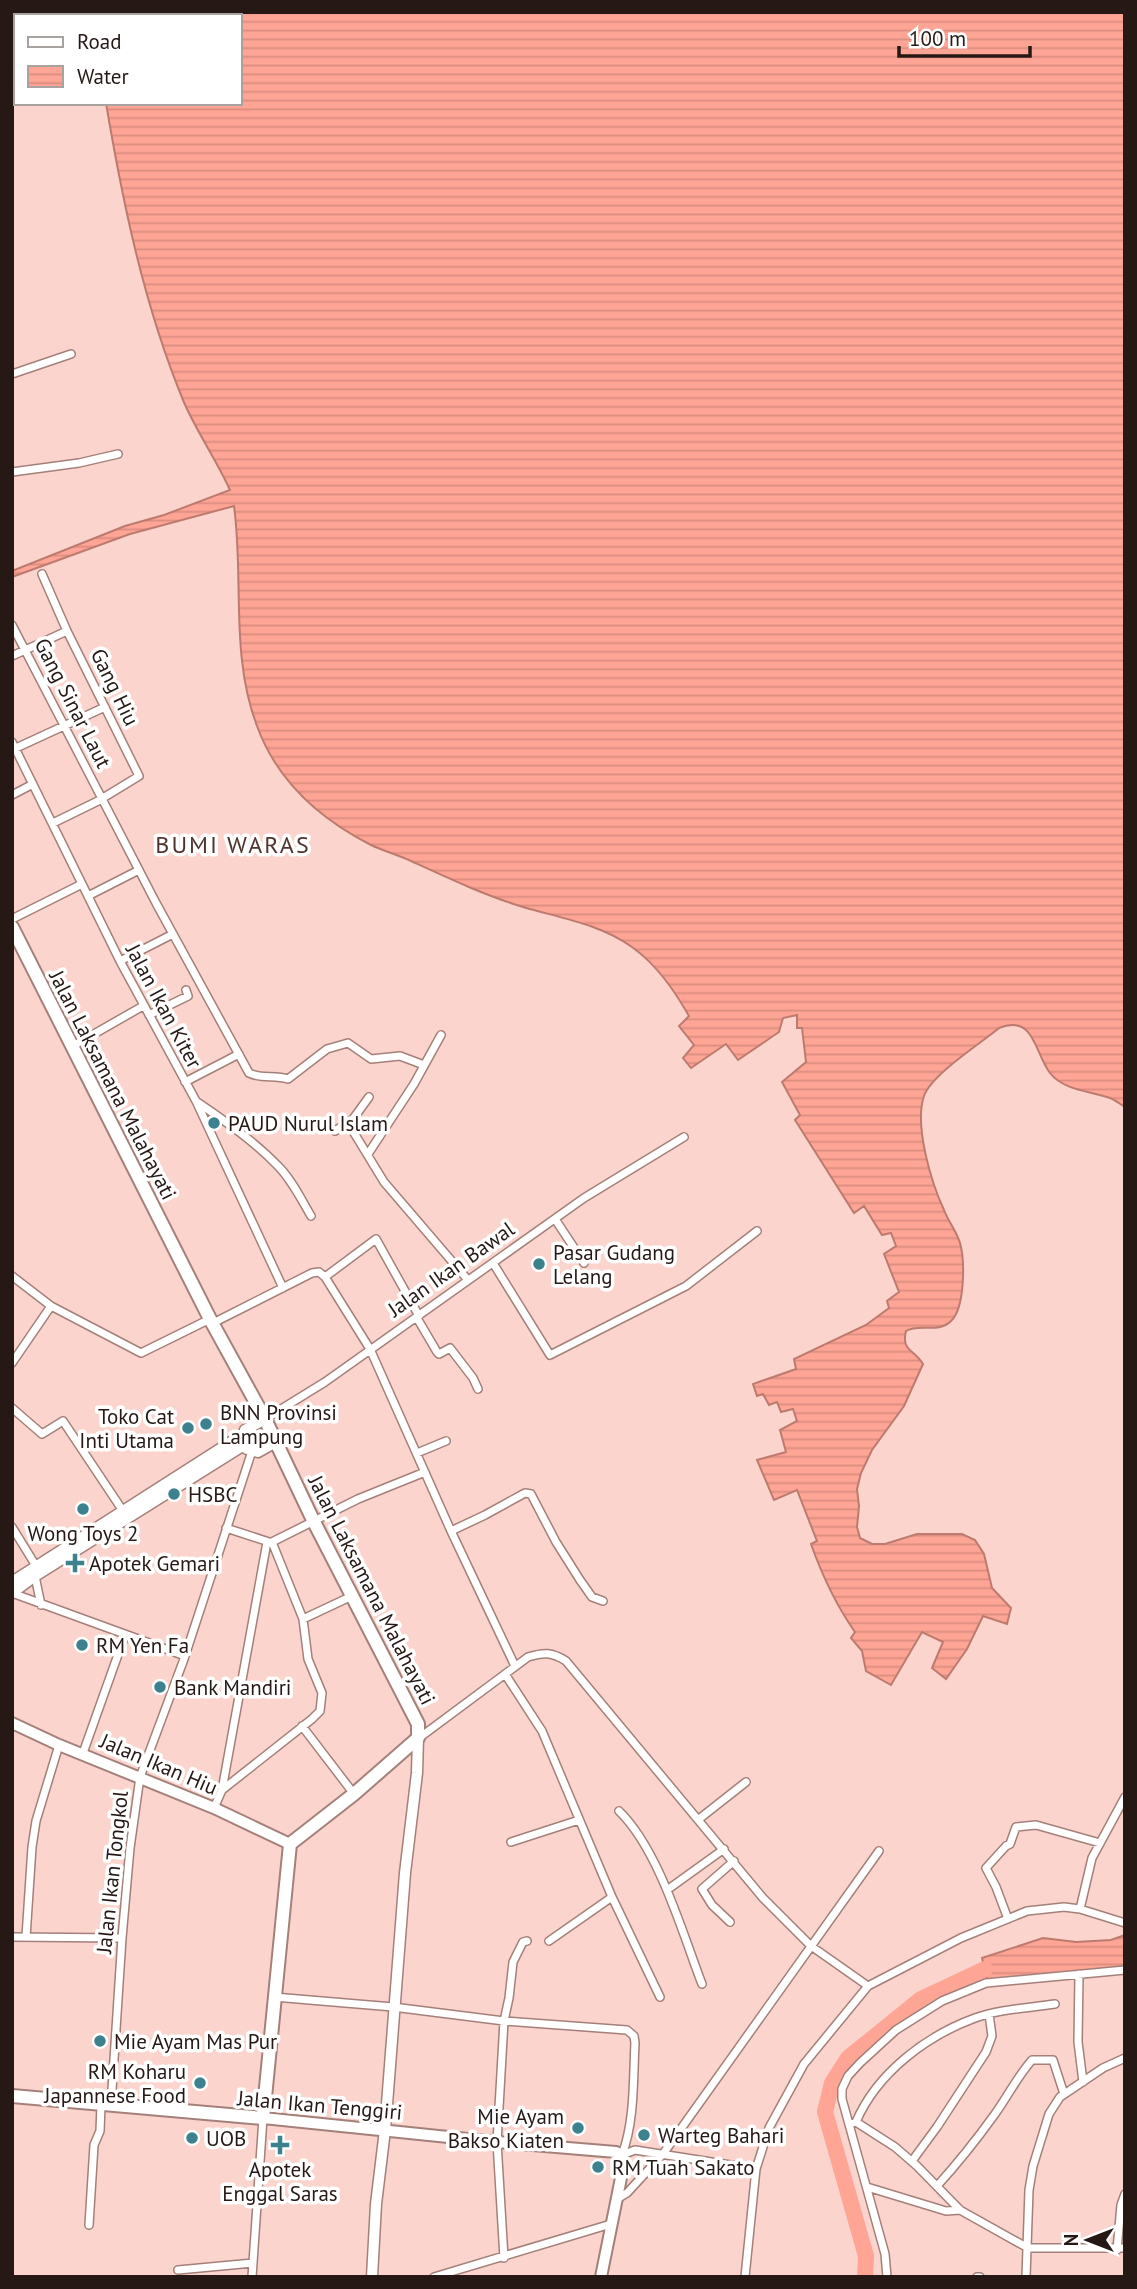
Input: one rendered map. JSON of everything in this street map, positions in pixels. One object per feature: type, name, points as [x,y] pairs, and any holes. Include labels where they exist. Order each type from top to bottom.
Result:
[{"type":"highway","name":"Jalan Laksamana Malahayati","points":[[13,932],[265,1419],[313,1520],[418,1724],[418,1738],[354,1794],[290,1844]]},
{"type":"highway","points":[[263,2118],[290,1844]]},
{"type":"highway","name":"Jalan Ikan Tenggiri","points":[[12,2096],[263,2118]]},
{"type":"main road","name":"Jalan Ikan Hiu","points":[[12,1723],[214,1808],[290,1844]]},
{"type":"main road","name":"Jalan Ikan Tenggiri","points":[[263,2118],[497,2142],[609,2150],[622,2155]]},
{"type":"main road","points":[[601,2277],[624,2163],[622,2155]]},
{"type":"street","points":[[12,374],[71,354]]},
{"type":"street","points":[[12,472],[79,463],[118,454]]},
{"type":"street","name":"Gang Hiu","points":[[42,574],[67,631],[139,776],[102,798]]},
{"type":"street","name":"Gang Sinar Laut","points":[[12,625],[248,1073],[288,1079],[327,1049],[348,1043],[371,1059],[400,1056],[425,1065]]},
{"type":"street","points":[[12,656],[67,631]]},
{"type":"street","points":[[14,745],[105,707]]},
{"type":"street","name":"Jalan Ikan Kiter","points":[[14,745],[143,1006],[196,1101],[283,1289]]},
{"type":"street","points":[[12,795],[33,784]]},
{"type":"street","points":[[52,824],[102,798]]},
{"type":"street","points":[[88,896],[139,870]]},
{"type":"street","points":[[12,919],[82,884]]},
{"type":"street","points":[[120,961],[173,934]]},
{"type":"street","points":[[149,1016],[188,996],[186,990]]},
{"type":"street","points":[[73,1046],[143,1006]]},
{"type":"street","points":[[368,1154],[441,1035]]},
{"type":"street","points":[[185,1082],[239,1054]]},
{"type":"street","points":[[335,1131],[361,1111],[369,1097]]},
{"type":"street","points":[[196,1101],[244,1136],[278,1166],[311,1216]]},
{"type":"street","points":[[348,1123],[400,1203],[468,1280]]},
{"type":"street","name":"Jalan Ikan Bawal","points":[[12,1582],[36,1571],[246,1444],[250,1426],[325,1382],[555,1219],[684,1137]]},
{"type":"street","points":[[555,1219],[584,1263]]},
{"type":"street","points":[[493,1263],[550,1355],[686,1286],[757,1231]]},
{"type":"street","points":[[325,1277],[376,1240],[437,1352],[439,1354],[450,1349],[473,1378],[478,1389]]},
{"type":"street","points":[[12,1276],[51,1306],[141,1353],[319,1272],[325,1277],[370,1349],[515,1666]]},
{"type":"street","points":[[12,1363],[51,1306]]},
{"type":"street","points":[[12,1408],[41,1434],[63,1421],[123,1511]]},
{"type":"street","points":[[416,1453],[446,1441]]},
{"type":"street","name":"Jalan Ikan Bawal","points":[[246,1444],[258,1451],[276,1442]]},
{"type":"street","name":"Jalan Ikan Bawal","points":[[12,1593],[36,1571],[123,1511],[246,1444]]},
{"type":"street","name":"Jalan Ikan Tongkol","points":[[89,2225],[94,2145],[106,2106],[130,1848],[140,1777],[185,1656],[226,1528],[246,1444]]},
{"type":"street","points":[[226,1528],[269,1542],[425,1472]]},
{"type":"street","points":[[451,1531],[525,1493],[531,1494],[580,1580],[592,1597],[603,1601]]},
{"type":"street","points":[[12,1527],[36,1571],[41,1605]]},
{"type":"street","points":[[222,1790],[320,1711],[323,1698],[308,1659],[303,1619],[269,1542]]},
{"type":"street","points":[[214,1808],[222,1790],[269,1542]]},
{"type":"street","points":[[12,1593],[185,1656]]},
{"type":"street","points":[[303,1619],[352,1596]]},
{"type":"street","points":[[83,1754],[125,1635]]},
{"type":"street","points":[[372,2277],[376,2204],[417,1773],[418,1738],[528,1657],[549,1652],[566,1661],[763,1898],[811,1946],[868,1986]]},
{"type":"street","points":[[505,1674],[542,1731],[612,1897],[660,1997]]},
{"type":"street","points":[[302,1726],[354,1794]]},
{"type":"street","points":[[26,1937],[32,1847],[60,1745]]},
{"type":"street","points":[[699,1819],[746,1782]]},
{"type":"street","points":[[1080,1909],[1092,1858],[1125,1797]]},
{"type":"street","points":[[620,1811],[635,1829],[667,1890],[702,1984]]},
{"type":"street","points":[[511,1842],[579,1820]]},
{"type":"street","points":[[1008,1919],[986,1868],[1010,1844],[1016,1827],[1036,1825],[1100,1843]]},
{"type":"street","points":[[667,1890],[724,1849]]},
{"type":"street","points":[[617,2199],[627,2193],[663,2154],[879,1851]]},
{"type":"street","points":[[730,1922],[712,1905],[702,1889],[734,1861]]},
{"type":"street","points":[[549,1941],[612,1897]]},
{"type":"street","points":[[745,2277],[756,2169],[769,2128],[792,2082],[826,2035],[868,1986],[961,1938],[1027,1911],[1047,1908],[1080,1909],[1125,1923]]},
{"type":"street","points":[[12,1937],[122,1938]]},
{"type":"street","points":[[504,2258],[497,2142],[503,2021],[513,1962],[523,1942],[527,1941]]},
{"type":"street","points":[[887,2277],[885,2254],[853,2123],[842,2099],[842,2089],[848,2076],[896,2030],[942,2001],[986,1983],[1125,1970]]},
{"type":"street","points":[[1079,1974],[1079,2042],[1083,2082]]},
{"type":"street","points":[[274,1997],[631,2032],[635,2043],[633,2095],[627,2140],[622,2155]]},
{"type":"street","points":[[853,2123],[892,2070],[908,2055],[931,2040],[975,2018],[1055,2004]]},
{"type":"street","points":[[912,2161],[986,2052],[992,2036],[989,2014]]},
{"type":"street","points":[[1026,2277],[1029,2190],[1033,2166],[1049,2114],[1064,2094],[1125,2058]]},
{"type":"street","points":[[937,2186],[967,2152],[1032,2060],[1053,2060],[1064,2094]]},
{"type":"street","points":[[252,2277],[263,2118]]},
{"type":"street","points":[[853,2123],[895,2147],[960,2210],[1028,2248],[1121,2249],[1121,2205],[1125,2194]]},
{"type":"street","points":[[622,2155],[635,2150],[756,2169]]},
{"type":"street","points":[[867,2187],[946,2211],[960,2210]]},
{"type":"street","points":[[434,2277],[611,2224]]},
{"type":"street","points":[[178,2270],[253,2263]]},
{"type":"water","points":[[1125,12],[1125,1107],[1110,1098],[1070,1087],[1056,1079],[1027,1031],[1020,1026],[1011,1025],[999,1028],[957,1060],[936,1078],[924,1096],[921,1122],[925,1153],[939,1198],[960,1243],[963,1261],[961,1295],[956,1315],[946,1325],[906,1331],[907,1346],[923,1364],[904,1406],[872,1450],[861,1473],[857,1489],[857,1527],[860,1538],[872,1544],[885,1544],[917,1534],[962,1534],[975,1540],[984,1554],[992,1588],[1011,1608],[1007,1624],[983,1616],[967,1649],[946,1679],[932,1668],[943,1642],[922,1632],[891,1685],[866,1671],[862,1651],[851,1638],[855,1632],[815,1556],[811,1544],[817,1541],[797,1490],[774,1500],[757,1460],[786,1452],[780,1430],[797,1421],[793,1409],[781,1412],[777,1402],[769,1405],[763,1394],[757,1396],[753,1384],[796,1369],[794,1359],[866,1325],[889,1308],[887,1301],[899,1292],[884,1254],[896,1246],[891,1233],[882,1235],[864,1206],[854,1213],[795,1120],[800,1115],[782,1082],[806,1062],[802,1028],[797,1028],[797,1015],[783,1018],[779,1032],[738,1060],[726,1044],[691,1068],[683,1058],[694,1045],[679,1026],[689,1016],[664,978],[632,947],[593,927],[494,897],[376,847],[334,823],[302,796],[288,781],[266,746],[249,699],[240,644],[234,506],[130,534],[12,577],[12,571],[125,526],[164,515],[230,490],[183,400],[157,328],[136,254],[106,105],[242,105],[242,14],[91,14]]},
{"type":"water","points":[[1125,1935],[1125,1968],[987,1980],[982,1958],[1043,1938],[1076,1942],[1111,1940]]},
{"type":"waterway","points":[[865,2277],[866,2256],[825,2112],[832,2083],[848,2058],[921,1999],[985,1969]]},
{"type":"place","name":"PAUD Nurul Islam","points":[[214,1123]]},
{"type":"place","name":"Pasar Gudang Lelang","points":[[539,1264]]},
{"type":"place","name":"BNN Provinsi Lampung","points":[[206,1424]]},
{"type":"place","name":"Toko Cat Inti Utama","points":[[188,1428]]},
{"type":"place","name":"HSBC","points":[[174,1494]]},
{"type":"place","name":"Wong Toys 2","points":[[83,1509]]},
{"type":"place","name":"Apotek Gemari","points":[[75,1563]]},
{"type":"place","name":"RM Yen Fa","points":[[82,1645]]},
{"type":"place","name":"Bank Mandiri","points":[[160,1687]]},
{"type":"place","name":"Mie Ayam Mas Pur","points":[[100,2041]]},
{"type":"place","name":"RM Koharu Japannese Food","points":[[200,2083]]},
{"type":"place","name":"Mie Ayam Bakso Kiaten","points":[[578,2128]]},
{"type":"place","name":"Warteg Bahari","points":[[644,2135]]},
{"type":"place","name":"UOB","points":[[192,2138]]},
{"type":"place","name":"Apotek Enggal Saras","points":[[280,2145]]},
{"type":"place","name":"RM Tuah Sakato","points":[[598,2167]]},
{"type":"district","name":"BUMI WARAS","points":[[233,844]]}]
